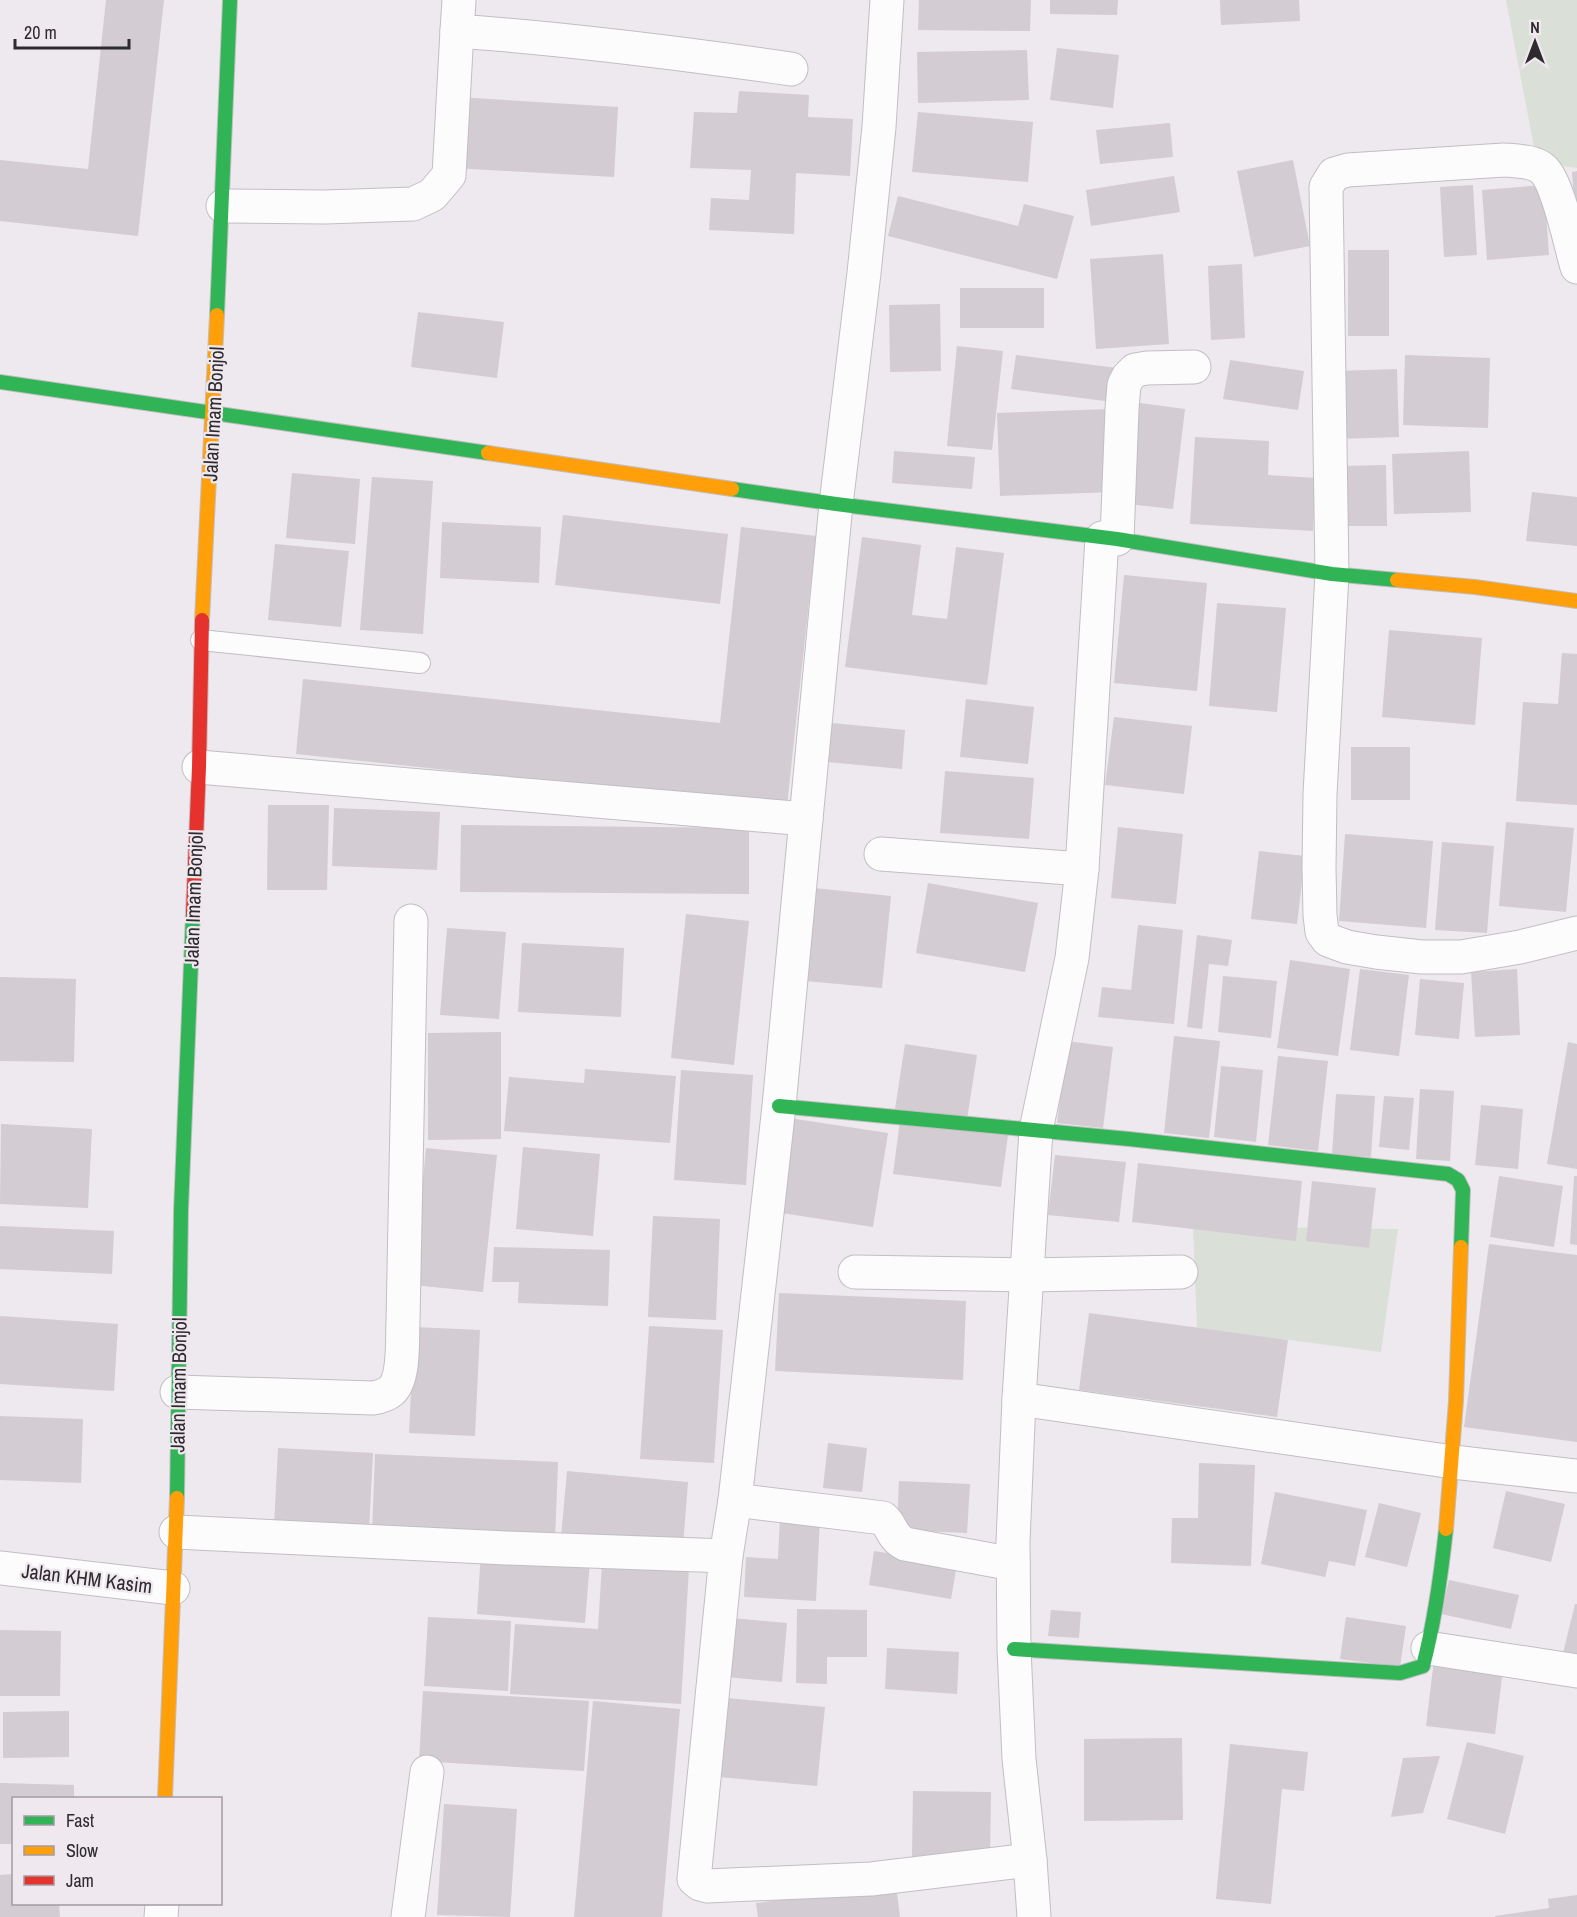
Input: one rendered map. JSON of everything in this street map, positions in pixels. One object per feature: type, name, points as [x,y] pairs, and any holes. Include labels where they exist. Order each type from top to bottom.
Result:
[{"type":"street","name":"Jalan Imam Bonjol","points":[[165,1797],[176,1532],[181,1199],[199,767],[201,640],[223,206],[230,0]]},
{"type":"street","points":[[887,0],[874,186],[836,504],[778,1106],[735,1500],[726,1556],[693,1879],[708,1886],[871,1879],[1030,1860]]},
{"type":"street","points":[[223,206],[325,207],[413,204],[432,195],[449,175],[458,15],[594,43],[791,69]]},
{"type":"street","points":[[1577,267],[1555,187],[1543,169],[1525,161],[1504,160],[1348,170],[1334,174],[1326,187],[1332,574],[1320,826],[1319,903],[1322,932],[1328,940],[1347,946],[1422,957],[1461,957],[1577,933]]},
{"type":"street","points":[[1034,1917],[1019,1759],[1013,1564],[1019,1399],[1036,1130],[1072,958],[1083,869],[1109,539],[1124,386],[1128,377],[1135,370],[1194,367]]},
{"type":"street","points":[[0,382],[836,504],[1109,539],[1332,574],[1475,587],[1577,601]]},
{"type":"street","points":[[199,767],[806,819]]},
{"type":"street","points":[[881,854],[1083,869]]},
{"type":"street","points":[[177,1392],[373,1398],[391,1392],[396,1384],[400,1375],[403,1322],[411,921]]},
{"type":"street","points":[[778,1106],[1036,1130],[1448,1174],[1461,1181],[1463,1190],[1453,1462],[1443,1553],[1423,1666],[1414,1671],[1400,1673],[1014,1649]]},
{"type":"street","points":[[855,1272],[1027,1275],[1181,1272]]},
{"type":"street","points":[[1019,1399],[1453,1462],[1577,1476]]},
{"type":"street","points":[[735,1500],[883,1518],[897,1540],[905,1544],[1013,1564]]},
{"type":"street","points":[[176,1532],[726,1556]]},
{"type":"street","name":"Jalan KHM Kasim","points":[[0,1568],[173,1588]]},
{"type":"street","points":[[1428,1648],[1577,1671]]},
{"type":"street","points":[[408,1917],[427,1772]]},
{"type":"lane","points":[[201,640],[420,663]]},
{"type":"shaded area","points":[[1506,0],[1577,0],[1577,168],[1557,165],[1534,147]]},
{"type":"shaded area","points":[[1193,1226],[1398,1229],[1381,1352],[1197,1328]]},
{"type":"building","points":[[106,0],[164,0],[138,236],[0,221],[0,160],[88,169]]},
{"type":"building","points":[[919,0],[1031,0],[1030,31],[918,30]]},
{"type":"building","points":[[1050,0],[1118,0],[1117,15],[1050,14]]},
{"type":"building","points":[[1220,0],[1299,0],[1300,21],[1221,25]]},
{"type":"building","points":[[1057,48],[1119,55],[1113,108],[1050,100]]},
{"type":"building","points":[[1027,50],[1029,100],[918,103],[917,52]]},
{"type":"building","points":[[739,91],[809,95],[808,117],[853,119],[850,176],[796,173],[794,234],[709,230],[711,198],[749,200],[751,170],[690,168],[694,112],[737,113]]},
{"type":"building","points":[[458,97],[618,107],[614,177],[454,168]]},
{"type":"building","points":[[918,112],[1033,122],[1028,182],[912,172]]},
{"type":"building","points":[[1170,123],[1173,157],[1100,164],[1096,130]]},
{"type":"building","points":[[1293,160],[1310,246],[1254,257],[1237,171]]},
{"type":"building","points":[[1577,171],[1577,215],[1575,215],[1572,172]]},
{"type":"building","points":[[1174,176],[1180,212],[1091,226],[1086,190]]},
{"type":"building","points":[[1473,185],[1477,255],[1444,257],[1440,187]]},
{"type":"building","points":[[1544,185],[1549,255],[1487,260],[1482,190]]},
{"type":"building","points":[[898,196],[1018,226],[1024,204],[1074,216],[1057,279],[888,236]]},
{"type":"building","points":[[1348,250],[1389,250],[1389,336],[1348,336]]},
{"type":"building","points":[[1163,254],[1169,344],[1096,349],[1090,259]]},
{"type":"building","points":[[1242,264],[1245,338],[1211,340],[1208,266]]},
{"type":"building","points":[[960,288],[1044,288],[1044,328],[960,328]]},
{"type":"building","points":[[940,304],[941,371],[890,372],[889,305]]},
{"type":"building","points":[[418,312],[504,322],[497,378],[411,367]]},
{"type":"building","points":[[957,346],[1003,351],[992,450],[947,446]]},
{"type":"building","points":[[1016,355],[1117,368],[1113,402],[1011,389]]},
{"type":"building","points":[[1405,355],[1490,358],[1488,428],[1403,425]]},
{"type":"building","points":[[1230,360],[1304,371],[1298,410],[1223,399]]},
{"type":"building","points":[[1397,369],[1399,437],[1338,439],[1336,371]]},
{"type":"building","points":[[1140,403],[1185,409],[1173,509],[1128,504]]},
{"type":"building","points":[[1110,409],[1114,492],[1000,496],[997,413]]},
{"type":"building","points":[[1195,437],[1269,441],[1268,475],[1316,478],[1313,531],[1190,524]]},
{"type":"building","points":[[894,451],[975,457],[972,489],[892,483]]},
{"type":"building","points":[[1469,451],[1471,512],[1394,514],[1392,454]]},
{"type":"building","points":[[1386,465],[1387,526],[1344,526],[1342,466]]},
{"type":"building","points":[[292,473],[360,479],[355,544],[286,538]]},
{"type":"building","points":[[372,477],[433,481],[423,634],[360,630]]},
{"type":"building","points":[[1532,492],[1577,497],[1577,546],[1526,541]]},
{"type":"building","points":[[563,515],[728,534],[720,604],[555,585]]},
{"type":"building","points":[[442,522],[541,527],[539,583],[440,578]]},
{"type":"building","points":[[741,527],[816,536],[787,806],[296,754],[303,679],[720,723]]},
{"type":"building","points":[[862,537],[921,545],[912,615],[947,619],[956,547],[1004,553],[987,685],[845,667]]},
{"type":"building","points":[[275,544],[349,551],[341,627],[268,620]]},
{"type":"building","points":[[1124,575],[1207,583],[1197,691],[1114,683]]},
{"type":"building","points":[[1217,603],[1286,608],[1277,712],[1209,706]]},
{"type":"building","points":[[1389,630],[1482,638],[1475,725],[1382,717]]},
{"type":"building","points":[[1562,653],[1577,654],[1577,805],[1516,801],[1523,702],[1558,704]]},
{"type":"building","points":[[966,699],[1034,707],[1028,764],[960,757]]},
{"type":"building","points":[[1114,717],[1192,726],[1184,794],[1105,785]]},
{"type":"building","points":[[832,723],[905,730],[902,769],[827,762]]},
{"type":"building","points":[[1351,747],[1410,747],[1410,800],[1351,800]]},
{"type":"building","points":[[945,771],[1034,778],[1029,839],[940,833]]},
{"type":"building","points":[[268,805],[329,805],[327,890],[267,890]]},
{"type":"building","points":[[334,808],[440,812],[437,870],[332,866]]},
{"type":"building","points":[[1506,822],[1574,828],[1566,912],[1499,906]]},
{"type":"building","points":[[461,825],[749,828],[749,894],[460,892]]},
{"type":"building","points":[[1118,827],[1183,834],[1176,904],[1111,898]]},
{"type":"building","points":[[1345,834],[1433,841],[1426,928],[1339,921]]},
{"type":"building","points":[[1442,842],[1494,846],[1487,933],[1435,930]]},
{"type":"building","points":[[1259,851],[1305,856],[1297,924],[1251,919]]},
{"type":"building","points":[[928,883],[1038,903],[1025,972],[916,953]]},
{"type":"building","points":[[814,888],[891,896],[882,988],[805,981]]},
{"type":"building","points":[[686,914],[749,921],[734,1065],[671,1058]]},
{"type":"building","points":[[1138,925],[1183,930],[1174,1024],[1098,1017],[1102,987],[1131,990]]},
{"type":"building","points":[[447,928],[506,932],[499,1019],[440,1015]]},
{"type":"building","points":[[1197,935],[1232,940],[1228,966],[1209,964],[1202,1029],[1187,1027]]},
{"type":"building","points":[[522,943],[624,948],[621,1017],[518,1012]]},
{"type":"building","points":[[1290,960],[1350,969],[1338,1056],[1277,1048]]},
{"type":"building","points":[[1360,969],[1409,975],[1399,1056],[1350,1050]]},
{"type":"building","points":[[1517,969],[1520,1035],[1475,1037],[1471,972]]},
{"type":"building","points":[[1223,976],[1277,981],[1271,1038],[1218,1032]]},
{"type":"building","points":[[0,977],[76,979],[74,1062],[0,1061]]},
{"type":"building","points":[[1420,979],[1464,983],[1459,1039],[1415,1035]]},
{"type":"building","points":[[501,1032],[501,1139],[428,1140],[428,1033]]},
{"type":"building","points":[[1174,1036],[1220,1041],[1209,1138],[1164,1133]]},
{"type":"building","points":[[1067,1041],[1113,1047],[1103,1128],[1057,1123]]},
{"type":"building","points":[[1568,1042],[1577,1044],[1577,1169],[1547,1164]]},
{"type":"building","points":[[905,1044],[977,1055],[967,1119],[895,1109]]},
{"type":"building","points":[[1278,1056],[1328,1061],[1318,1151],[1268,1145]]},
{"type":"building","points":[[1221,1066],[1263,1070],[1256,1142],[1214,1137]]},
{"type":"building","points":[[585,1069],[676,1076],[670,1143],[504,1131],[509,1077],[584,1083]]},
{"type":"building","points":[[681,1070],[753,1075],[746,1185],[674,1180]]},
{"type":"building","points":[[1420,1089],[1454,1091],[1450,1161],[1416,1159]]},
{"type":"building","points":[[1336,1094],[1375,1096],[1371,1157],[1332,1155]]},
{"type":"building","points":[[1384,1096],[1414,1098],[1409,1150],[1379,1147]]},
{"type":"building","points":[[1481,1105],[1523,1109],[1518,1169],[1475,1165]]},
{"type":"building","points":[[789,1118],[888,1133],[873,1227],[775,1212]]},
{"type":"building","points":[[900,1121],[1008,1135],[1001,1187],[893,1174]]},
{"type":"building","points":[[1,1124],[92,1129],[88,1208],[0,1204]]},
{"type":"building","points":[[523,1147],[600,1154],[593,1236],[516,1229]]},
{"type":"building","points":[[426,1148],[497,1155],[483,1292],[413,1285]]},
{"type":"building","points":[[1055,1155],[1126,1162],[1119,1222],[1048,1215]]},
{"type":"building","points":[[1138,1163],[1302,1181],[1296,1241],[1132,1222]]},
{"type":"building","points":[[1499,1176],[1563,1186],[1554,1247],[1490,1237]]},
{"type":"building","points":[[1574,1176],[1577,1176],[1577,1245],[1570,1244]]},
{"type":"building","points":[[1312,1181],[1376,1188],[1369,1248],[1306,1241]]},
{"type":"building","points":[[653,1216],[720,1219],[716,1320],[648,1317]]},
{"type":"building","points":[[0,1226],[114,1231],[112,1274],[0,1269]]},
{"type":"building","points":[[1489,1244],[1577,1255],[1577,1442],[1464,1427]]},
{"type":"building","points":[[494,1247],[610,1250],[608,1306],[518,1303],[519,1282],[492,1282]]},
{"type":"building","points":[[779,1293],[966,1301],[963,1380],[775,1371]]},
{"type":"building","points":[[1089,1313],[1288,1340],[1277,1417],[1079,1390]]},
{"type":"building","points":[[0,1316],[118,1324],[114,1391],[0,1384]]},
{"type":"building","points":[[649,1326],[723,1330],[714,1463],[640,1459]]},
{"type":"building","points":[[414,1327],[480,1330],[475,1436],[409,1433]]},
{"type":"building","points":[[0,1416],[83,1419],[81,1483],[0,1480]]},
{"type":"building","points":[[828,1443],[867,1448],[862,1492],[823,1488]]},
{"type":"building","points":[[278,1448],[373,1453],[369,1531],[274,1527]]},
{"type":"building","points":[[375,1454],[558,1462],[555,1540],[372,1532]]},
{"type":"building","points":[[1199,1463],[1255,1465],[1251,1566],[1171,1563],[1172,1518],[1198,1518]]},
{"type":"building","points":[[567,1471],[688,1482],[683,1547],[561,1537]]},
{"type":"building","points":[[899,1481],[970,1484],[967,1533],[897,1530]]},
{"type":"building","points":[[1506,1491],[1565,1504],[1551,1562],[1493,1548]]},
{"type":"building","points":[[1275,1492],[1367,1510],[1355,1566],[1329,1561],[1325,1577],[1261,1564]]},
{"type":"building","points":[[1379,1503],[1421,1513],[1407,1567],[1365,1557]]},
{"type":"building","points":[[780,1516],[820,1518],[816,1601],[744,1597],[746,1557],[778,1559]]},
{"type":"building","points":[[874,1551],[957,1564],[951,1599],[869,1585]]},
{"type":"building","points":[[481,1552],[590,1561],[585,1623],[477,1614]]},
{"type":"building","points":[[602,1563],[689,1568],[681,1704],[510,1694],[515,1624],[598,1629]]},
{"type":"building","points":[[1449,1580],[1519,1595],[1511,1629],[1441,1614]]},
{"type":"building","points":[[1575,1604],[1577,1604],[1577,1656],[1563,1653]]},
{"type":"building","points":[[797,1609],[867,1610],[867,1657],[827,1657],[827,1684],[796,1683]]},
{"type":"building","points":[[1051,1610],[1081,1612],[1079,1638],[1048,1636]]},
{"type":"building","points":[[428,1617],[511,1621],[508,1691],[424,1686]]},
{"type":"building","points":[[1346,1617],[1406,1626],[1400,1667],[1340,1659]]},
{"type":"building","points":[[732,1618],[787,1623],[782,1682],[726,1677]]},
{"type":"building","points":[[0,1630],[61,1631],[60,1696],[0,1696]]},
{"type":"building","points":[[887,1648],[959,1652],[957,1694],[885,1689]]},
{"type":"building","points":[[1434,1660],[1503,1669],[1495,1734],[1426,1726]]},
{"type":"building","points":[[423,1691],[589,1701],[584,1771],[419,1761]]},
{"type":"building","points":[[727,1698],[825,1707],[817,1786],[719,1777]]},
{"type":"building","points":[[593,1701],[680,1709],[662,1917],[574,1917]]},
{"type":"building","points":[[69,1711],[69,1757],[3,1758],[3,1712]]},
{"type":"building","points":[[1182,1738],[1183,1820],[1084,1821],[1084,1739]]},
{"type":"building","points":[[1467,1742],[1524,1756],[1505,1834],[1447,1819]]},
{"type":"building","points":[[1230,1744],[1308,1752],[1304,1791],[1282,1789],[1271,1904],[1216,1899]]},
{"type":"building","points":[[1440,1756],[1423,1813],[1391,1817],[1403,1758]]},
{"type":"building","points":[[0,1783],[74,1785],[74,1797],[12,1797],[12,1844],[0,1844]]},
{"type":"building","points":[[913,1791],[991,1792],[990,1857],[912,1857]]},
{"type":"building","points":[[444,1804],[517,1809],[510,1917],[437,1915]]},
{"type":"building","points":[[12,1874],[12,1905],[59,1905],[60,1917],[0,1917],[0,1875]]},
{"type":"building","points":[[896,1885],[900,1917],[758,1917],[756,1903]]},
{"type":"building","points":[[1577,1895],[1577,1917],[1495,1917],[1549,1908],[1548,1899]]},
{"type":"traffic: fast","points":[[217,315],[230,0]]},
{"type":"traffic: fast","points":[[0,382],[488,453]]},
{"type":"traffic: fast","points":[[732,489],[1117,539],[1332,574],[1397,580]]},
{"type":"traffic: fast","points":[[177,1498],[181,1210],[193,913]]},
{"type":"traffic: fast","points":[[779,1106],[1129,1139],[1448,1174],[1458,1180],[1463,1190],[1461,1247]]},
{"type":"traffic: fast","points":[[1014,1649],[1400,1673],[1423,1666],[1437,1598],[1446,1529]]},
{"type":"traffic: slow","points":[[202,620],[217,315]]},
{"type":"traffic: slow","points":[[488,453],[732,489]]},
{"type":"traffic: slow","points":[[1397,580],[1475,587],[1577,601]]},
{"type":"traffic: slow","points":[[1446,1529],[1456,1401],[1461,1247]]},
{"type":"traffic: slow","points":[[165,1797],[177,1498]]},
{"type":"traffic: jam","points":[[193,913],[202,620]]}]
